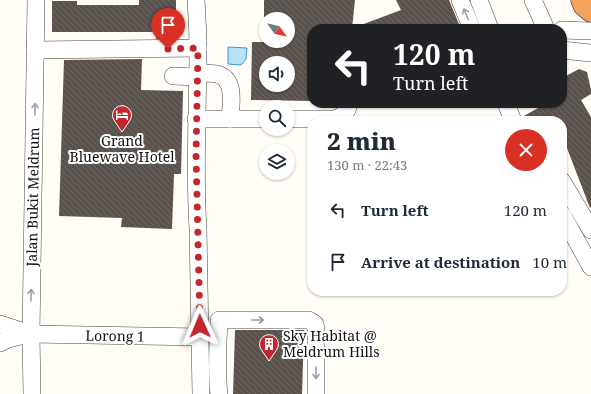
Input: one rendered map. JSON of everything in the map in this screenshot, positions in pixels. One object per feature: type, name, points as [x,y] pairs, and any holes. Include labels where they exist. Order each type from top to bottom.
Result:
[{"type":"highway","points":[[582,0],[584,5],[591,11]]},
{"type":"street","name":"Jalan Bukit Meldrum","points":[[32,394],[31,334],[36,0]]},
{"type":"street","points":[[196,0],[198,48],[196,120],[189,155],[200,337],[212,381]]},
{"type":"street","points":[[460,0],[470,24]]},
{"type":"street","points":[[479,0],[488,24]]},
{"type":"street","points":[[533,0],[544,24]]},
{"type":"street","points":[[567,30],[591,31]]},
{"type":"street","points":[[36,50],[198,48]]},
{"type":"street","points":[[567,51],[591,53]]},
{"type":"street","points":[[173,76],[217,74],[224,78],[229,82],[231,89],[230,119]]},
{"type":"street","points":[[342,116],[348,108]]},
{"type":"street","points":[[196,120],[259,119]]},
{"type":"street","points":[[295,119],[307,119]]},
{"type":"street","points":[[567,189],[591,230]]},
{"type":"street","points":[[567,223],[591,267]]},
{"type":"street","points":[[212,381],[219,320],[309,320],[315,324],[316,329],[316,394]]},
{"type":"street","name":"Lorong 1","points":[[0,324],[31,334]]},
{"type":"street","name":"Lorong 1","points":[[0,343],[8,339],[31,334],[200,337]]},
{"type":"water","points":[[228,47],[247,48],[246,59],[241,65],[228,64]]},
{"type":"building","points":[[139,0],[176,0],[176,38],[156,39],[156,32],[52,32],[52,1],[77,1],[77,5],[139,5]]},
{"type":"building","points":[[264,0],[355,0],[353,24],[307,24],[307,101],[251,100],[252,42],[259,42],[259,48],[295,48],[295,12],[264,12]]},
{"type":"building","points":[[396,0],[449,0],[459,24],[364,24],[401,10]]},
{"type":"building","name":"Grand Bluewave Hotel","points":[[142,59],[141,90],[183,91],[181,174],[174,174],[172,229],[121,227],[122,218],[59,216],[64,60]]},
{"type":"building","points":[[579,69],[587,72],[591,90],[591,94],[581,100],[591,117],[590,208],[567,148],[567,116],[524,116],[538,108],[567,108],[567,75]]},
{"type":"building","name":"Sky Habitat @ Meldrum Hills","points":[[235,330],[304,330],[302,394],[233,394]]},
{"type":"place","name":"Grand Bluewave Hotel","points":[[122,132]]},
{"type":"place","name":"Sky Habitat @ Meldrum Hills","points":[[269,361]]},
{"type":"route","points":[[168,49],[198,48],[196,203],[200,326]]}]
